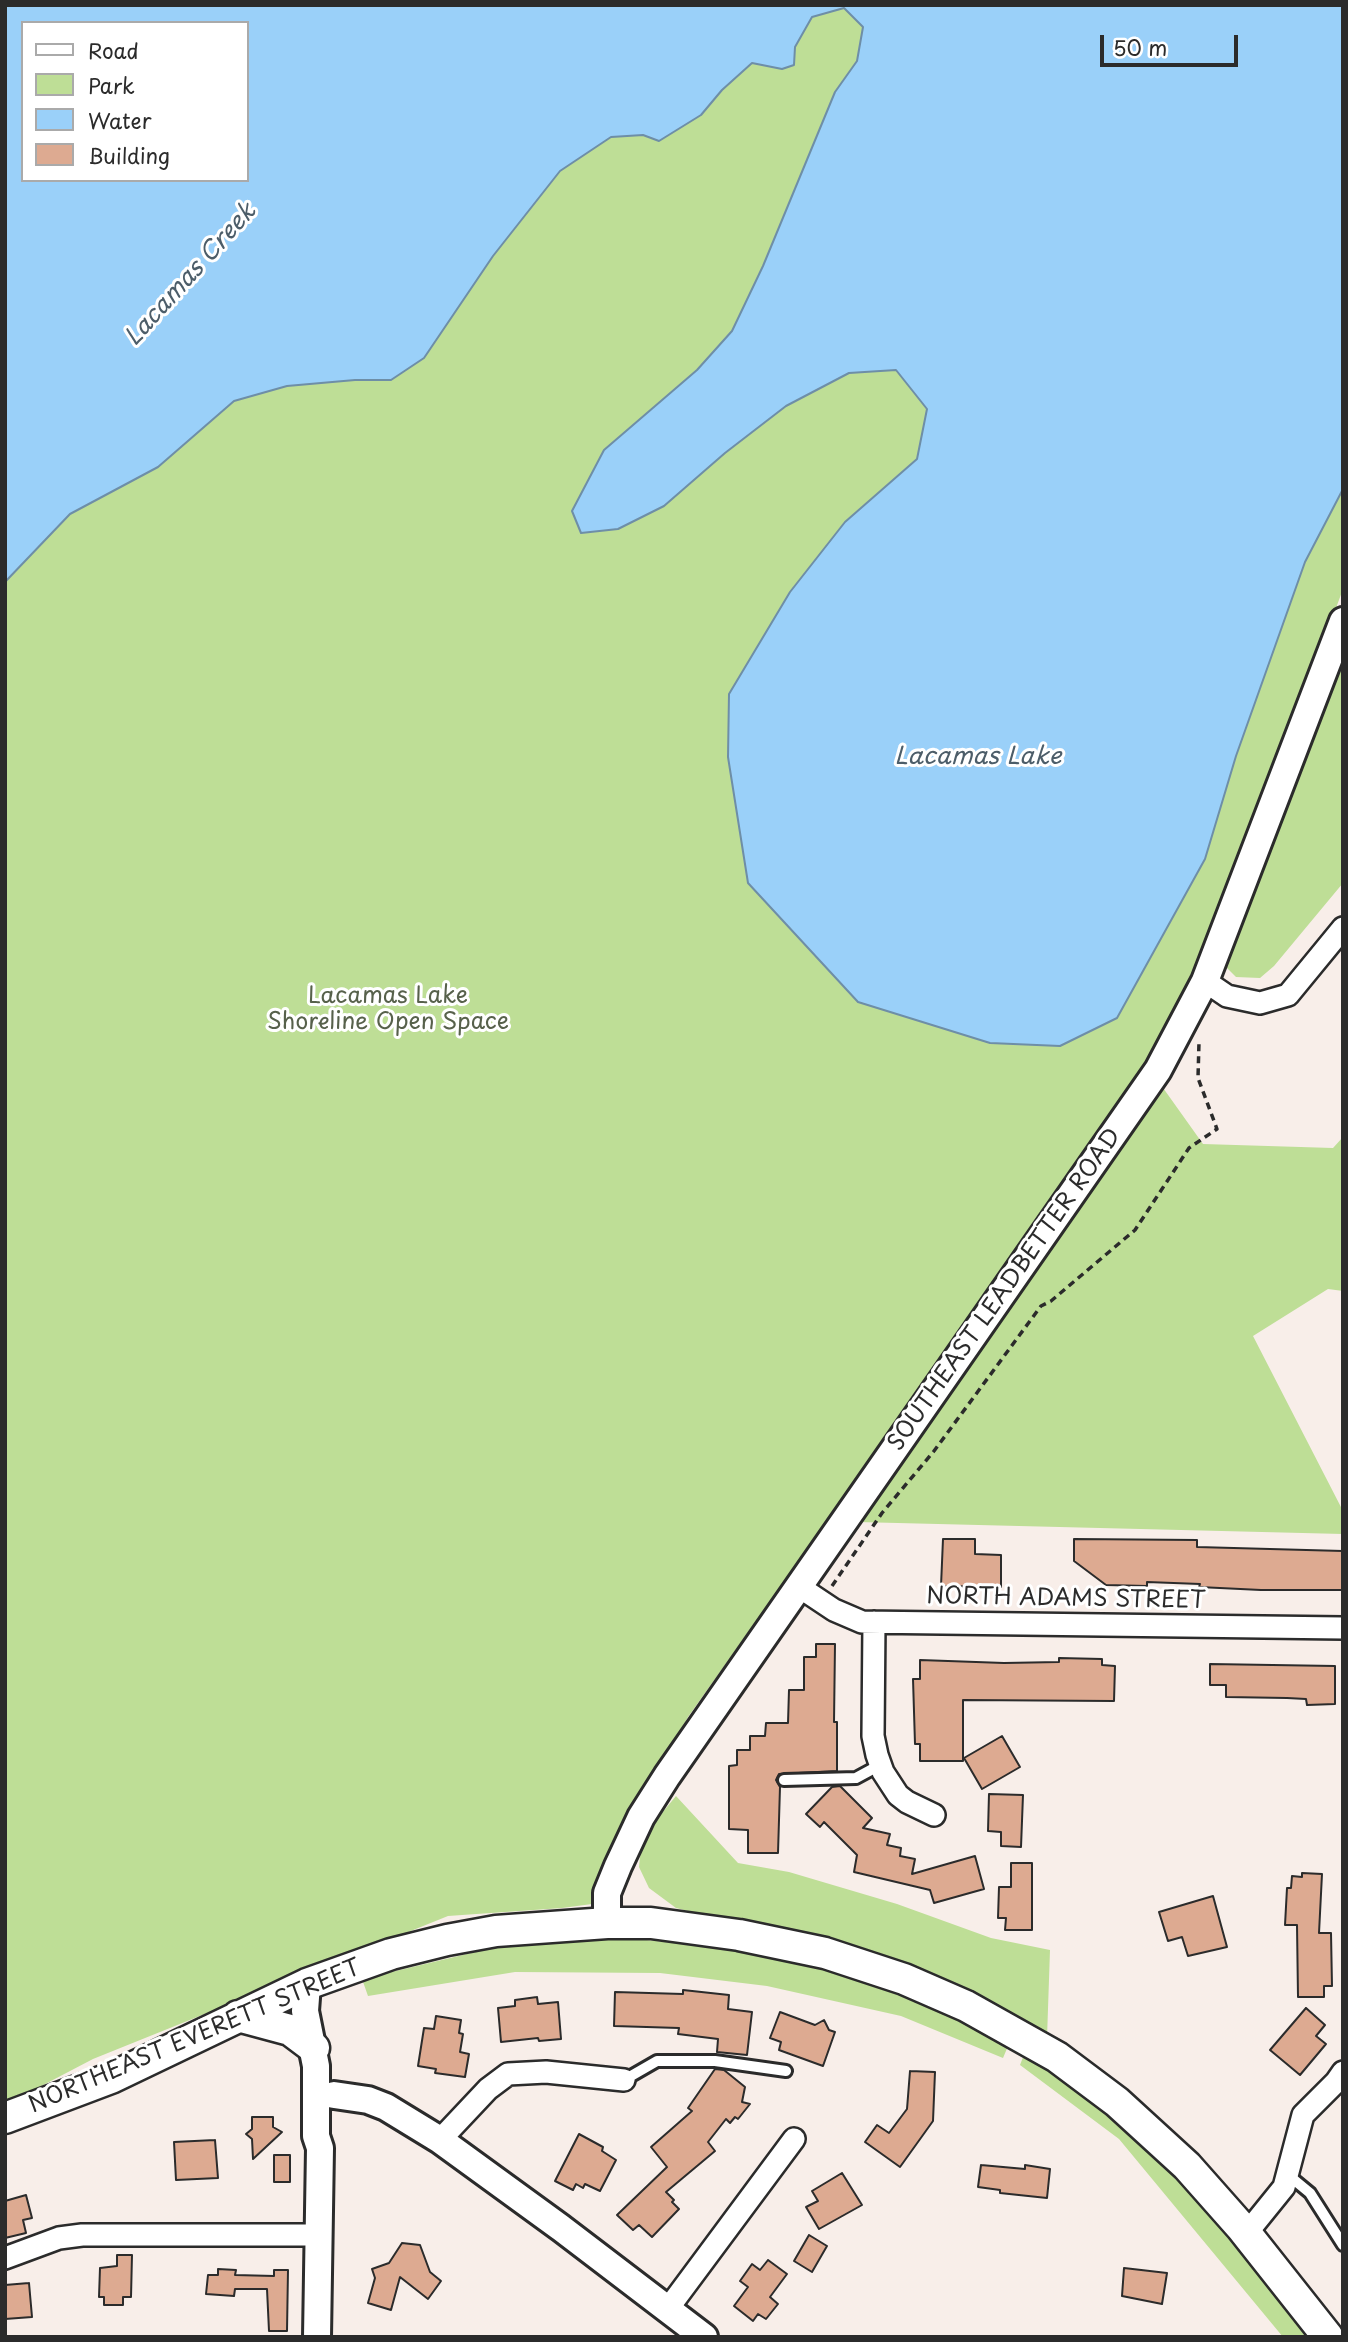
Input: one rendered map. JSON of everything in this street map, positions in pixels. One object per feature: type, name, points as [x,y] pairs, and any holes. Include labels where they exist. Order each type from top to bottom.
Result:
[{"type":"main road","name":"NORTHEAST EVERETT STREET","points":[[5,2118],[111,2078],[307,1984],[368,1961],[447,1940],[496,1931],[607,1923],[651,1923],[739,1935],[813,1950],[904,1979],[966,2006],[1049,2051],[1117,2102],[1187,2166],[1246,2234],[1328,2337]]},
{"type":"main road","points":[[238,2016],[290,2030],[314,2048]]},
{"type":"street","name":"SOUTHEAST LEADBETTER ROAD","points":[[607,1923],[607,1893],[641,1817],[677,1761],[1158,1070],[1205,981],[1343,621]]},
{"type":"street","points":[[1205,981],[1227,996],[1260,1003],[1288,995],[1343,928]]},
{"type":"street","name":"NORTH ADAMS STREET","points":[[798,1586],[853,1619],[874,1622],[1343,1628]]},
{"type":"street","points":[[874,1622],[873,1736],[880,1765],[898,1794],[907,1802],[934,1815]]},
{"type":"street","points":[[307,1984],[305,2011],[314,2048],[318,2082],[316,2136],[320,2148],[317,2337]]},
{"type":"street","points":[[307,1984],[322,2005],[330,2048],[334,2095],[326,2137],[320,2148]]},
{"type":"street","points":[[440,2140],[488,2088],[508,2074],[546,2072],[624,2080]]},
{"type":"street","points":[[1246,2234],[1284,2187],[1303,2115],[1343,2072]]},
{"type":"street","points":[[334,2095],[368,2100],[386,2107],[440,2140],[704,2337]]},
{"type":"street","points":[[667,2310],[793,2139]]},
{"type":"street","points":[[5,2258],[59,2238],[82,2235],[317,2235]]},
{"type":"lane","points":[[785,1780],[856,1778],[880,1765]]},
{"type":"lane","points":[[624,2080],[657,2061],[715,2061],[786,2071]]},
{"type":"lane","points":[[1287,2174],[1310,2193],[1343,2245]]},
{"type":"path","points":[[821,1602],[882,1513],[934,1451],[1041,1306],[1051,1301],[1135,1230],[1189,1148],[1217,1129],[1198,1079],[1199,1035],[1185,1022]]},
{"type":"green space","name":"Lacamas Lake Shoreline Open Space","points":[[844,8],[863,26],[857,61],[835,92],[763,266],[732,331],[697,370],[581,533],[618,529],[786,406],[849,373],[896,370],[927,409],[917,459],[845,522],[1117,1018],[1205,859],[1236,756],[1305,562],[1343,489],[1343,589],[1235,883],[1175,1013],[1069,1192],[1035,1227],[688,1717],[605,1868],[592,1904],[448,1916],[93,2059],[5,2105],[5,582],[70,514],[158,467],[234,401],[287,386],[391,380],[560,171],[611,137],[643,135],[701,115],[722,90],[752,63],[782,69],[812,17]]},
{"type":"green space","points":[[1343,640],[1343,883],[1274,966],[1260,978],[1236,977],[1220,961]]},
{"type":"green space","points":[[1156,1078],[1203,1144],[1333,1148],[1343,1137],[1343,1291],[1328,1289],[1253,1336],[1343,1511],[1343,1534],[857,1522]]},
{"type":"green space","points":[[676,1796],[738,1863],[789,1872],[897,1904],[991,1938],[1050,1950],[1047,2038],[732,1922],[676,1908],[649,1888],[639,1867],[641,1847],[657,1819]]},
{"type":"green space","points":[[617,1937],[823,1961],[1011,2039],[1003,2058],[901,2016],[767,1986],[660,1973],[515,1972],[368,1996],[362,1979],[534,1938]]},
{"type":"green space","points":[[1027,2047],[1139,2127],[1315,2337],[1283,2337],[1119,2139],[1020,2065]]},
{"type":"water","name":"Lacamas Lake","points":[[5,5],[1343,5],[1343,489],[1305,562],[1236,756],[1205,859],[1117,1018],[1060,1046],[990,1043],[858,1002],[748,883],[728,757],[729,694],[790,592],[845,522],[917,459],[927,409],[896,370],[849,373],[786,406],[725,453],[664,506],[618,529],[581,533],[572,511],[604,450],[697,370],[732,331],[763,266],[835,92],[857,61],[863,27],[844,8],[812,17],[795,47],[794,65],[782,69],[752,63],[722,90],[701,115],[659,141],[643,135],[611,137],[560,171],[493,256],[424,358],[391,380],[287,386],[234,401],[158,467],[70,514],[5,582]]},
{"type":"building","points":[[943,1539],[975,1539],[975,1554],[1001,1555],[1001,1587],[941,1586]]},
{"type":"building","points":[[1074,1539],[1197,1540],[1197,1547],[1343,1551],[1343,1590],[1261,1590],[1147,1582],[1147,1586],[1106,1585],[1074,1561]]},
{"type":"building","points":[[816,1644],[835,1644],[834,1722],[837,1722],[837,1771],[779,1774],[776,1780],[780,1787],[778,1853],[748,1853],[748,1830],[729,1829],[729,1766],[737,1765],[737,1750],[750,1750],[750,1736],[765,1736],[766,1723],[788,1723],[789,1690],[804,1690],[804,1657],[816,1657]]},
{"type":"building","points":[[1059,1658],[1102,1659],[1102,1665],[1115,1666],[1114,1701],[963,1700],[963,1761],[920,1761],[920,1744],[915,1744],[913,1679],[920,1679],[920,1660],[1004,1663],[1059,1662]]},
{"type":"building","points":[[1210,1664],[1335,1666],[1335,1704],[1307,1705],[1306,1699],[1226,1697],[1226,1685],[1210,1685]]},
{"type":"building","points":[[1002,1736],[1020,1767],[982,1789],[964,1758]]},
{"type":"building","points":[[840,1786],[872,1818],[863,1828],[890,1834],[887,1845],[901,1848],[900,1856],[915,1859],[912,1874],[975,1856],[984,1889],[934,1903],[930,1890],[854,1872],[857,1855],[824,1822],[820,1827],[806,1814],[832,1787]]},
{"type":"building","points":[[989,1794],[1023,1795],[1021,1847],[1001,1846],[1001,1832],[988,1831]]},
{"type":"building","points":[[1011,1863],[1032,1863],[1032,1930],[1005,1930],[1006,1918],[998,1918],[999,1887],[1011,1887]]},
{"type":"building","points":[[1302,1873],[1322,1874],[1319,1933],[1331,1933],[1332,1986],[1324,1986],[1324,1997],[1298,1997],[1297,1925],[1285,1925],[1287,1888],[1291,1888],[1292,1876],[1302,1877]]},
{"type":"building","points":[[1213,1896],[1227,1947],[1188,1956],[1182,1937],[1168,1941],[1159,1912]]},
{"type":"building","points":[[683,1990],[729,1995],[728,2009],[752,2012],[747,2055],[717,2052],[718,2039],[678,2034],[679,2028],[614,2026],[615,1992],[683,1994]]},
{"type":"building","points":[[537,1997],[538,2004],[558,2002],[561,2039],[539,2041],[538,2038],[501,2042],[498,2008],[515,2006],[515,2000]]},
{"type":"building","points":[[1306,2008],[1325,2025],[1316,2036],[1326,2044],[1300,2075],[1270,2050]]},
{"type":"building","points":[[780,2012],[815,2025],[824,2020],[829,2030],[835,2032],[823,2066],[779,2050],[781,2042],[770,2038]]},
{"type":"building","points":[[436,2016],[461,2020],[459,2033],[463,2034],[460,2052],[469,2054],[465,2077],[435,2073],[436,2069],[418,2066],[424,2028],[434,2029]]},
{"type":"building","points":[[715,2069],[724,2070],[745,2087],[742,2102],[750,2104],[738,2119],[735,2117],[730,2123],[726,2119],[708,2142],[715,2151],[666,2192],[679,2209],[652,2237],[639,2225],[633,2230],[617,2215],[667,2167],[651,2147],[692,2111],[688,2108]]},
{"type":"building","points":[[910,2071],[935,2072],[933,2121],[900,2167],[865,2142],[877,2125],[889,2133],[907,2109]]},
{"type":"building","points":[[252,2117],[273,2117],[273,2127],[282,2132],[253,2159],[252,2139],[246,2134],[252,2129]]},
{"type":"building","points":[[579,2134],[603,2147],[602,2151],[616,2160],[600,2191],[585,2184],[583,2188],[576,2184],[573,2190],[555,2181]]},
{"type":"building","points":[[215,2140],[218,2178],[176,2180],[174,2142]]},
{"type":"building","points":[[274,2155],[290,2155],[290,2182],[274,2182]]},
{"type":"building","points":[[981,2165],[1025,2169],[1025,2165],[1050,2169],[1047,2198],[1000,2193],[1000,2190],[978,2187]]},
{"type":"building","points":[[842,2173],[862,2205],[819,2229],[806,2207],[818,2201],[812,2191]]},
{"type":"building","points":[[26,2195],[32,2218],[23,2220],[26,2233],[5,2238],[5,2201]]},
{"type":"building","points":[[809,2235],[827,2246],[812,2272],[794,2261]]},
{"type":"building","points":[[402,2243],[420,2245],[430,2272],[441,2281],[428,2299],[400,2277],[391,2310],[368,2303],[375,2278],[372,2269],[389,2263]]},
{"type":"building","points":[[117,2255],[132,2255],[131,2297],[123,2297],[123,2305],[104,2305],[104,2297],[99,2297],[100,2268],[117,2266]]},
{"type":"building","points":[[768,2260],[787,2274],[770,2297],[778,2304],[766,2319],[758,2314],[753,2321],[734,2306],[748,2287],[740,2281],[752,2264],[760,2270]]},
{"type":"building","points":[[1124,2268],[1167,2273],[1162,2304],[1122,2296]]},
{"type":"building","points":[[218,2269],[236,2270],[235,2275],[274,2276],[274,2270],[288,2270],[287,2331],[269,2331],[267,2289],[235,2289],[234,2296],[206,2294],[208,2275],[218,2275]]},
{"type":"building","points":[[29,2283],[32,2317],[5,2319],[5,2285]]},
{"type":"water label","name":"Lacamas Creek","points":[[191,275]]}]
